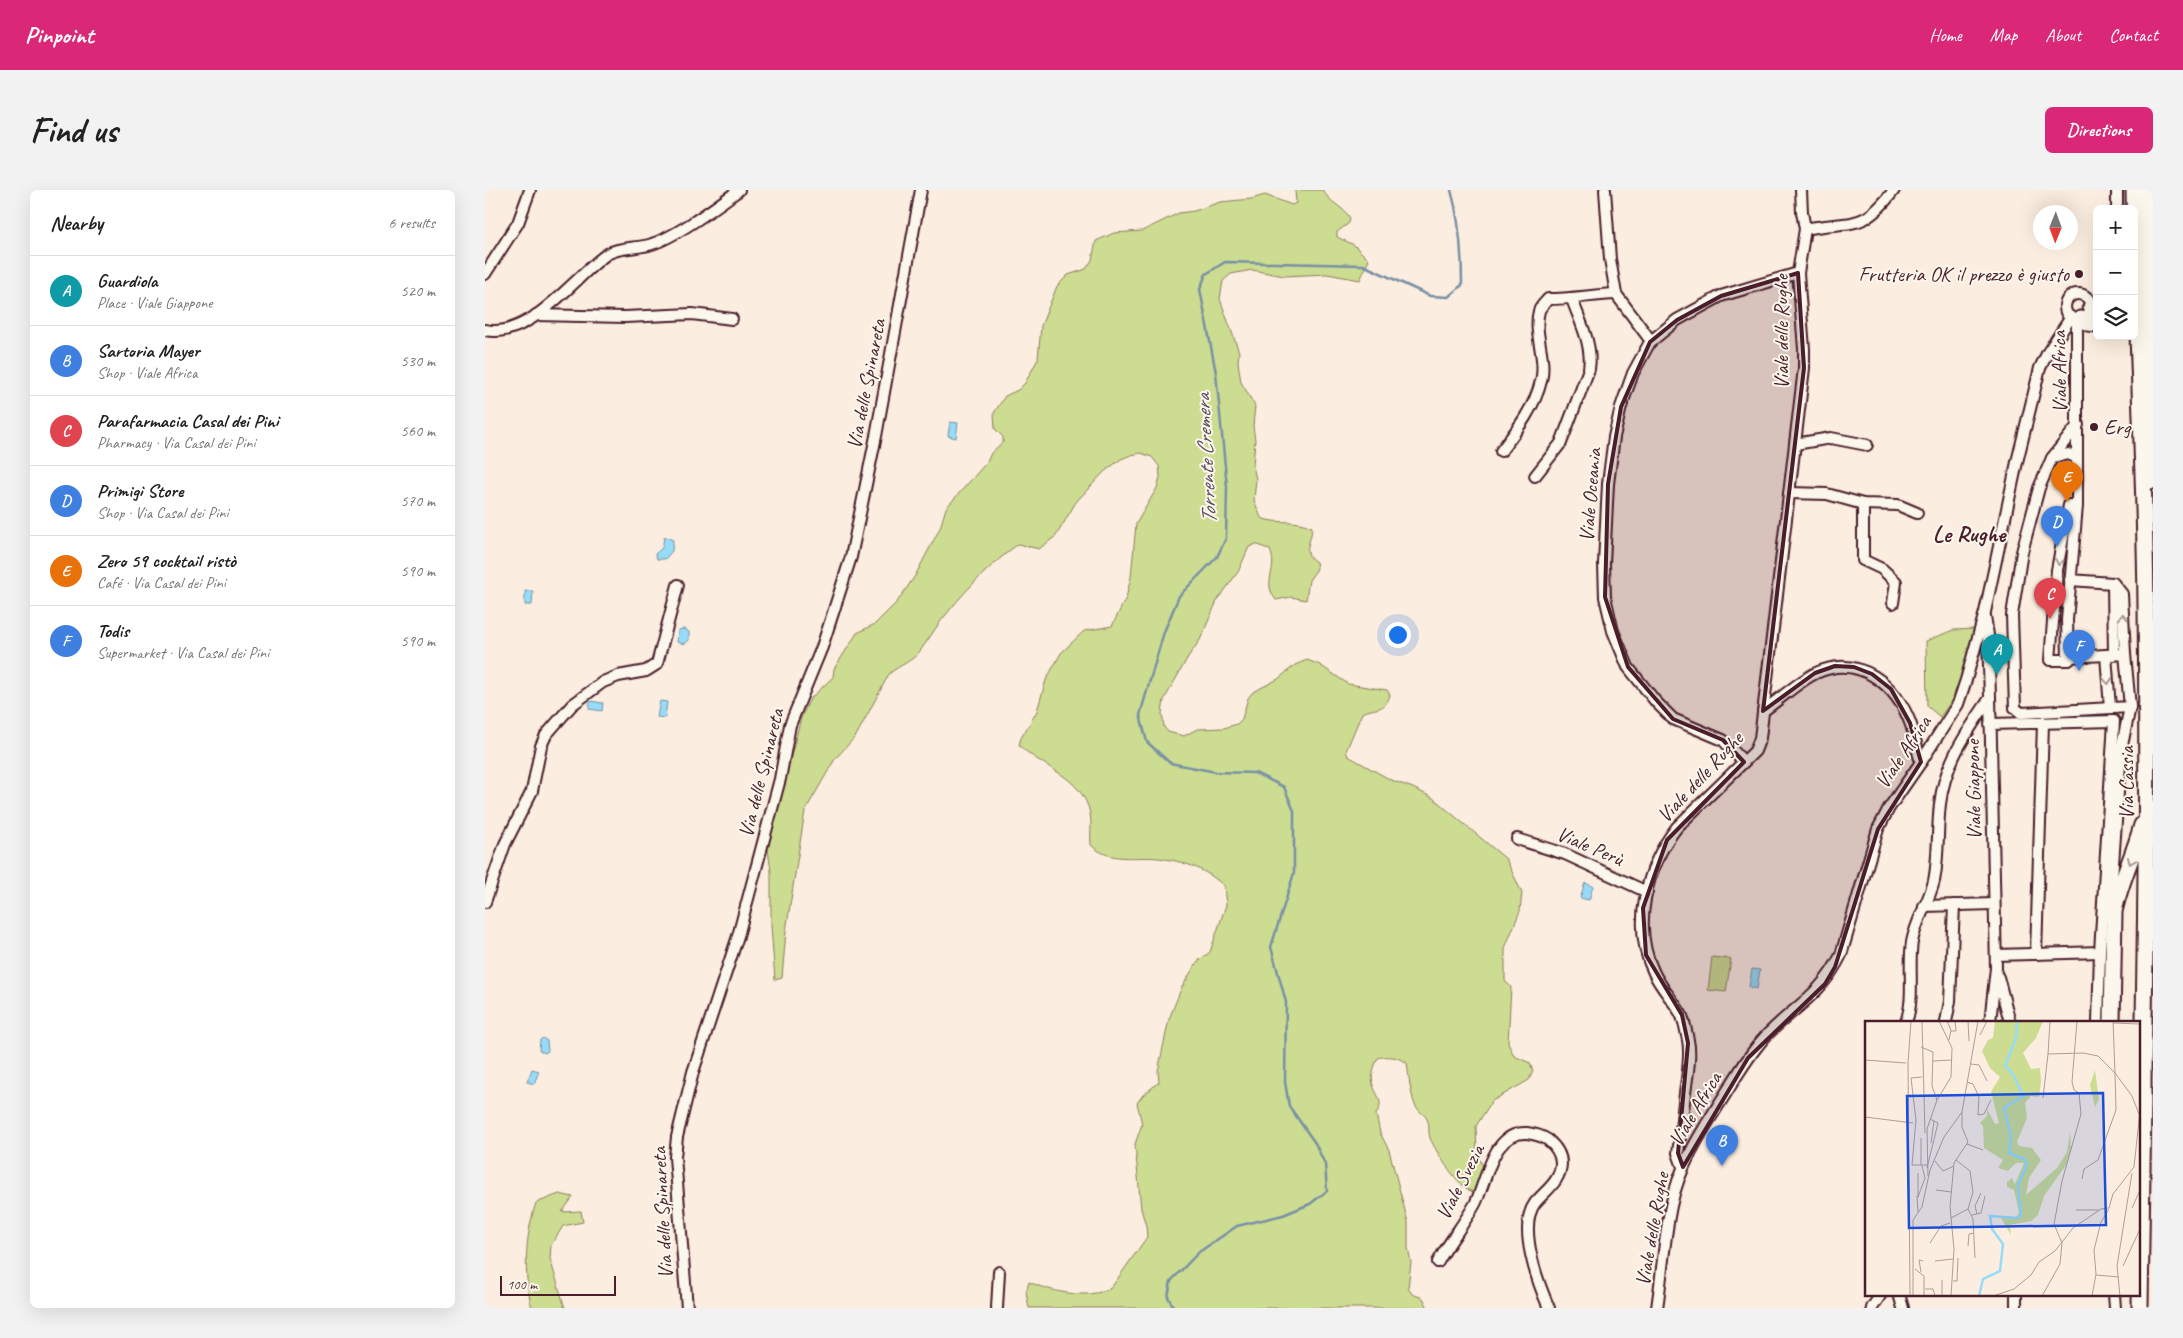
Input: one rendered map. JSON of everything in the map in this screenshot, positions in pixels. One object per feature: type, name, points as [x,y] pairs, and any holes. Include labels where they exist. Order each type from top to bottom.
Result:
[{"type":"highway","name":"Via Cassia","points":[[2134,190],[2135,250]]},
{"type":"highway","points":[[2147,190],[2153,481]]},
{"type":"highway","name":"Via Cassia","points":[[2136,295],[2146,605],[2148,816],[2146,1090],[2149,1308]]},
{"type":"highway","points":[[2076,319],[2093,324]]},
{"type":"highway","points":[[2127,340],[2139,381]]},
{"type":"highway","points":[[2112,1021],[2114,912],[2118,894],[2134,855],[2142,824],[2148,816]]},
{"type":"highway","name":"Via Cassia","points":[[2141,1262],[2146,1090]]},
{"type":"street","points":[[485,274],[518,223],[530,190]]},
{"type":"street","points":[[485,330],[505,331],[523,323],[607,254],[616,250],[643,246],[659,241],[739,190]]},
{"type":"street","name":"Via delle Spinareta","points":[[687,1308],[675,1157],[677,1137],[693,1072],[739,936],[783,768],[791,720],[822,647],[849,565],[878,426],[921,190]]},
{"type":"street","points":[[1605,190],[1610,258],[1616,294],[1651,341]]},
{"type":"street","name":"Viale delle Rughe","points":[[1657,1308],[1671,1206],[1683,1166],[1678,1154],[1688,1065],[1688,1043],[1682,1016],[1655,975],[1646,955],[1642,925],[1643,908],[1658,858],[1667,840],[1677,827],[1755,751],[1760,738],[1795,444],[1804,349],[1798,273],[1805,229],[1801,190]]},
{"type":"street","points":[[1805,229],[1851,224],[1866,220],[1881,208],[1894,190]]},
{"type":"street","points":[[2117,190],[2117,205]]},
{"type":"street","name":"Viale Oceania","points":[[1744,762],[1723,740],[1673,719],[1656,702],[1628,667],[1613,631],[1605,597],[1603,564],[1608,484],[1614,437],[1633,374],[1651,341],[1677,320],[1721,296],[1798,273]]},
{"type":"street","points":[[1501,451],[1531,407],[1541,381],[1543,360],[1538,324],[1539,310],[1548,299],[1572,299],[1584,296],[1616,294]]},
{"type":"street","name":"Viale Africa","points":[[1683,1166],[1748,1058],[1765,1037],[1825,984],[1841,955],[1878,829],[1889,808],[1921,762],[1957,704],[1966,680],[1985,612],[2017,462],[2040,368],[2048,352],[2076,319],[2087,316],[2093,303],[2081,294],[2070,297],[2065,308],[2076,319],[2077,458]]},
{"type":"street","points":[[1535,476],[1561,443],[1589,369],[1591,358],[1589,346],[1572,299]]},
{"type":"street","points":[[536,314],[630,317],[692,314],[733,319]]},
{"type":"street","points":[[2078,425],[2052,458],[2039,488],[2022,552],[2012,615],[2015,708],[2021,713],[2031,713],[2130,707]]},
{"type":"street","points":[[1795,444],[1831,438],[1867,445]]},
{"type":"street","points":[[2052,458],[2068,454],[2077,458],[2077,506],[2067,620],[2069,657]]},
{"type":"street","points":[[1789,493],[1827,494],[1863,504],[1897,504],[1917,513]]},
{"type":"street","points":[[1863,504],[1863,560],[1882,569],[1896,582],[1893,603]]},
{"type":"street","points":[[2077,506],[2069,505],[2059,560],[2050,660],[2069,660],[2069,657],[2125,654]]},
{"type":"street","points":[[2070,580],[2113,583],[2122,594],[2130,707],[2121,750],[2113,844],[2107,1021]]},
{"type":"street","points":[[2110,708],[2113,583]]},
{"type":"street","points":[[485,902],[505,844],[532,791],[544,738],[572,705],[603,682],[618,676],[646,671],[657,664],[678,585]]},
{"type":"street","name":"Viale Giappone","points":[[1985,612],[1988,635],[1990,697],[1996,955],[1990,1021]]},
{"type":"street","points":[[1763,712],[1815,673],[1835,666],[1854,666],[1872,674],[1891,689],[1910,723],[1921,762]]},
{"type":"street","points":[[1905,1021],[1910,1000],[1912,942],[1916,926],[1933,882],[1940,802],[1955,751],[1990,697]]},
{"type":"street","points":[[1990,724],[2114,721],[2100,952],[2098,1021]]},
{"type":"street","points":[[2036,954],[2043,723]]},
{"type":"street","name":"Viale Perù","points":[[1517,839],[1565,854],[1647,892]]},
{"type":"street","points":[[1924,906],[1994,904]]},
{"type":"street","points":[[1946,1021],[1950,1001],[1955,905]]},
{"type":"street","points":[[1996,955],[2100,952]]},
{"type":"street","name":"Viale Giappone","points":[[1996,968],[2010,1021]]},
{"type":"street","points":[[2146,1090],[2153,1090]]},
{"type":"street","name":"Viale Svezia","points":[[1438,1262],[1476,1202],[1494,1156],[1501,1145],[1511,1136],[1521,1134],[1542,1136],[1559,1152],[1561,1169],[1556,1180],[1533,1207],[1527,1226],[1534,1266],[1549,1308]]},
{"type":"street","points":[[997,1308],[999,1272]]},
{"type":"street","points":[[1873,1308],[1880,1296]]},
{"type":"highlighted area","points":[[1798,273],[1804,368],[1763,711],[1815,673],[1835,666],[1854,667],[1872,674],[1891,689],[1910,723],[1921,762],[1878,829],[1835,967],[1825,984],[1748,1058],[1683,1167],[1678,1153],[1688,1043],[1682,1015],[1646,955],[1643,908],[1667,840],[1744,762],[1723,740],[1673,719],[1628,667],[1605,597],[1608,484],[1621,407],[1650,342],[1677,320],[1721,296]]},
{"type":"green space","points":[[1295,190],[1323,190],[1350,218],[1349,223],[1337,232],[1337,237],[1354,245],[1369,260],[1360,280],[1327,274],[1284,276],[1252,270],[1231,274],[1223,281],[1220,299],[1239,352],[1238,362],[1241,382],[1255,406],[1253,426],[1255,440],[1253,466],[1256,479],[1254,500],[1261,518],[1305,524],[1312,527],[1308,550],[1311,558],[1316,562],[1317,569],[1309,580],[1306,600],[1291,597],[1276,600],[1270,587],[1273,564],[1270,550],[1256,544],[1249,547],[1238,572],[1217,601],[1200,640],[1188,657],[1164,700],[1162,713],[1164,727],[1168,732],[1184,736],[1197,729],[1224,728],[1237,724],[1242,719],[1248,698],[1253,692],[1278,679],[1295,665],[1307,660],[1320,665],[1348,684],[1387,690],[1390,695],[1382,707],[1362,713],[1346,751],[1348,756],[1391,780],[1433,798],[1506,859],[1522,893],[1520,911],[1505,948],[1505,981],[1511,987],[1508,1043],[1514,1056],[1530,1063],[1533,1071],[1529,1080],[1492,1101],[1476,1126],[1477,1154],[1485,1171],[1480,1185],[1473,1192],[1467,1189],[1454,1176],[1433,1144],[1429,1136],[1427,1119],[1416,1107],[1413,1100],[1407,1063],[1397,1058],[1378,1058],[1372,1078],[1380,1103],[1376,1114],[1380,1133],[1389,1150],[1408,1222],[1408,1248],[1411,1262],[1408,1288],[1412,1294],[1423,1298],[1428,1308],[1029,1308],[1026,1292],[1029,1282],[1048,1289],[1081,1294],[1102,1292],[1111,1288],[1147,1237],[1141,1209],[1135,1144],[1142,1124],[1137,1103],[1143,1095],[1159,1082],[1158,1071],[1169,1019],[1181,989],[1197,962],[1210,952],[1226,905],[1224,886],[1197,868],[1165,859],[1117,857],[1099,851],[1091,845],[1090,813],[1085,800],[1078,790],[1070,781],[1019,745],[1021,738],[1037,711],[1046,680],[1061,653],[1084,631],[1112,626],[1126,598],[1131,577],[1136,524],[1157,488],[1160,477],[1159,466],[1152,457],[1141,453],[1131,455],[1121,459],[1104,472],[1076,502],[1056,536],[1039,549],[1018,544],[1009,551],[982,575],[941,620],[917,655],[889,674],[856,736],[835,759],[805,811],[786,931],[782,978],[775,980],[771,926],[771,871],[768,850],[772,829],[801,718],[810,699],[833,677],[834,669],[857,633],[875,624],[897,602],[915,576],[940,528],[946,508],[987,462],[991,453],[1003,442],[1003,437],[995,429],[994,413],[1005,396],[1018,390],[1025,383],[1038,359],[1041,326],[1057,286],[1068,275],[1086,269],[1092,260],[1096,241],[1114,233],[1142,231],[1179,213],[1194,211],[1220,202],[1251,199],[1265,195],[1292,205],[1296,203]]},
{"type":"green space","points":[[1975,629],[1957,693],[1940,717],[1927,706],[1926,641],[1953,630]]},
{"type":"green space","points":[[1712,957],[1731,959],[1726,992],[1708,990]]},
{"type":"green space","points":[[559,1194],[573,1197],[562,1212],[581,1211],[583,1222],[563,1226],[551,1245],[550,1259],[565,1308],[532,1308],[527,1282],[526,1255],[532,1216],[536,1203]]},
{"type":"water","points":[[950,422],[958,423],[956,438],[948,436]]},
{"type":"water","points":[[667,537],[673,540],[672,551],[665,559],[657,559],[655,554],[662,548],[664,538]]},
{"type":"water","points":[[525,591],[533,591],[532,605],[525,605]]},
{"type":"water","points":[[684,629],[689,632],[689,640],[685,644],[677,642],[678,630]]},
{"type":"water","points":[[590,701],[603,703],[602,711],[589,709]]},
{"type":"water","points":[[660,701],[667,702],[665,718],[657,717]]},
{"type":"water","points":[[1585,883],[1593,886],[1589,900],[1580,898]]},
{"type":"water","points":[[1752,969],[1760,970],[1757,989],[1749,987]]},
{"type":"water","points":[[543,1038],[547,1041],[548,1051],[545,1053],[539,1050],[540,1040]]},
{"type":"water","points":[[532,1069],[539,1071],[534,1084],[527,1082]]},
{"type":"waterway","name":"Torrente Cremera","points":[[1174,1308],[1168,1297],[1171,1281],[1199,1252],[1237,1226],[1283,1215],[1310,1204],[1327,1191],[1325,1164],[1315,1143],[1289,1106],[1285,1082],[1286,1002],[1271,947],[1294,873],[1294,811],[1284,787],[1255,773],[1216,772],[1170,763],[1147,742],[1140,715],[1164,632],[1179,596],[1217,557],[1226,538],[1227,487],[1216,373],[1200,289],[1206,274],[1225,262],[1363,265],[1430,296],[1448,297],[1462,285],[1460,237],[1457,213],[1451,190]]},
{"type":"place","name":"Frutteria OK il prezzo è giusto","points":[[2079,274]]},
{"type":"place","name":"Erg","points":[[2094,427]]},
{"type":"place","name":"Zero 59 cocktail ristò","points":[[2067,502]]},
{"type":"place","name":"Primigi Store","points":[[2057,547]]},
{"type":"place","name":"Parafarmacia Casal dei Pini","points":[[2050,619]]},
{"type":"place","name":"Todis","points":[[2079,671]]},
{"type":"place","name":"Guardiola","points":[[1997,675]]},
{"type":"place","name":"Sartoria Mayer","points":[[1722,1166]]},
{"type":"district","name":"Le Rughe","points":[[1969,534]]}]
